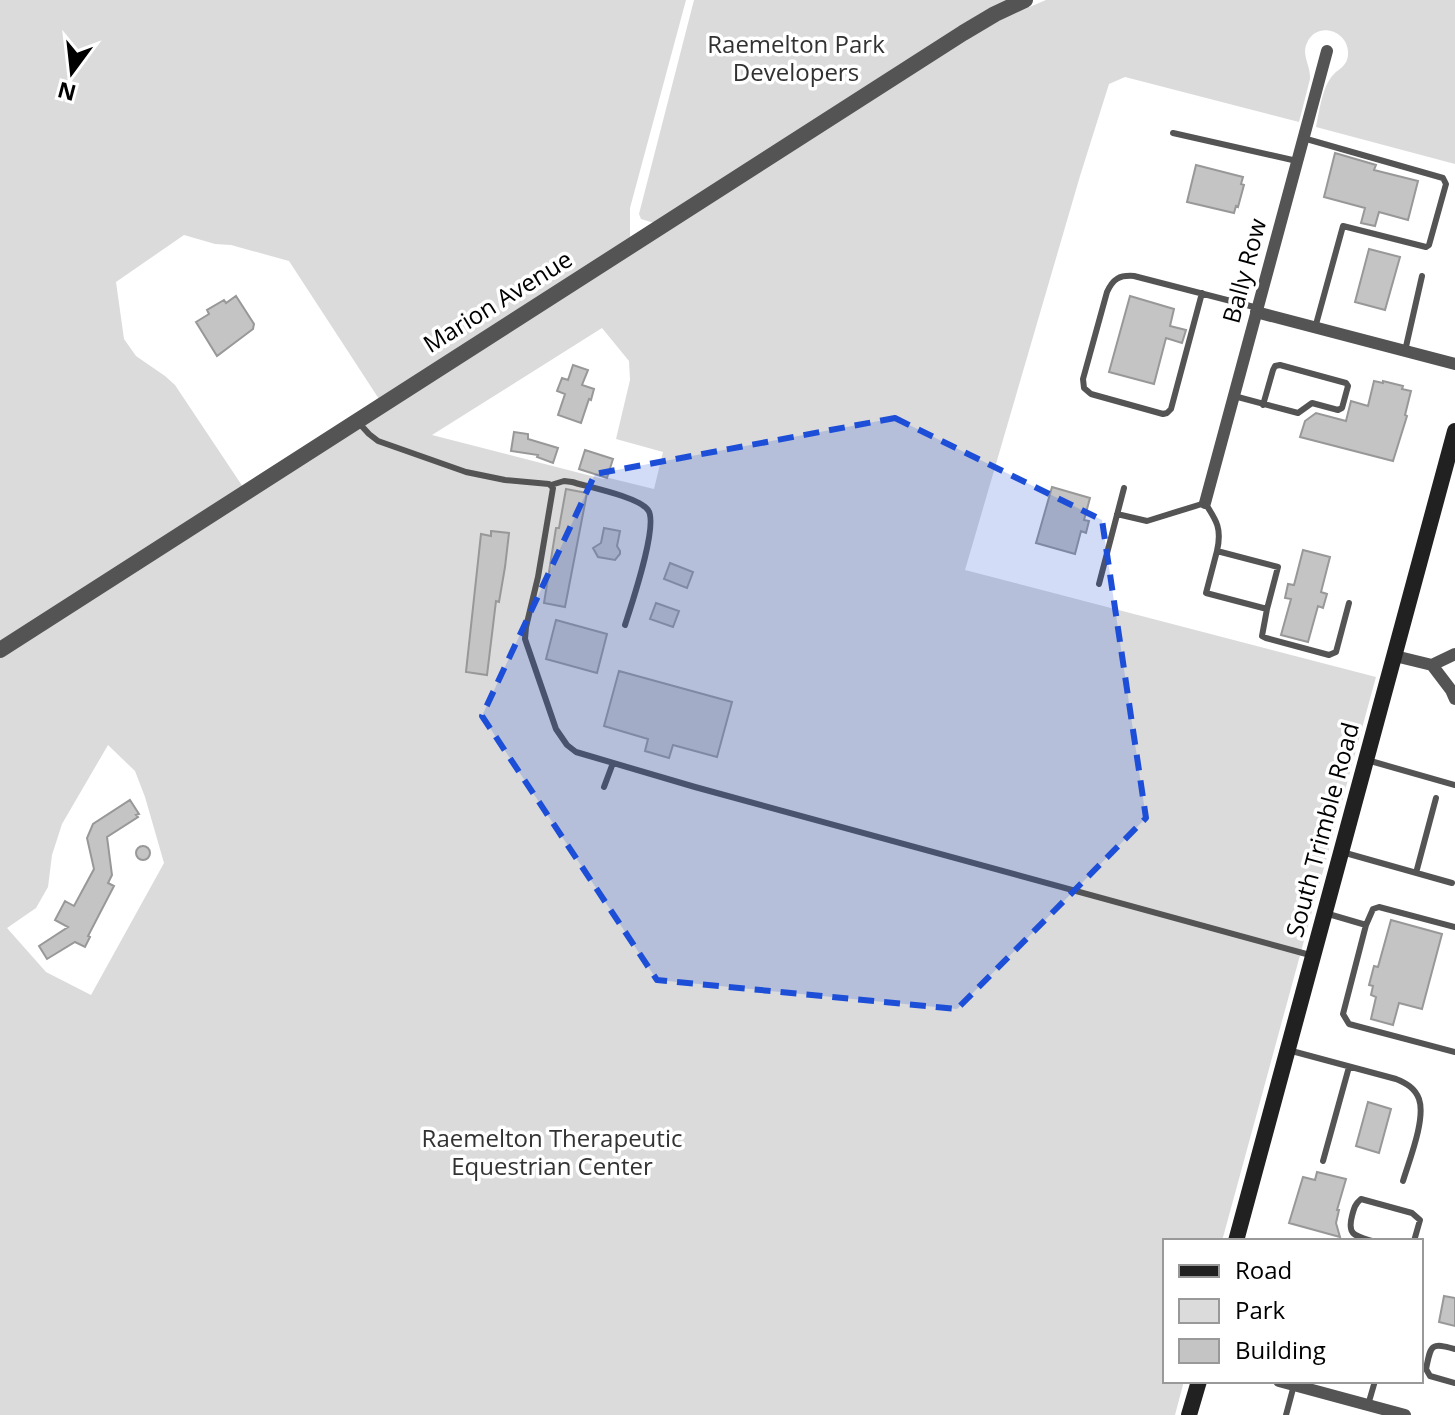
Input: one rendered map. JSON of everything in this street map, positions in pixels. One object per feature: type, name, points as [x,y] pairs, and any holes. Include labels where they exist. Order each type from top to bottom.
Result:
[{"type":"main road","name":"South Trimble Road","points":[[1237,1239],[1455,431]]},
{"type":"main road","points":[[1189,1415],[1198,1383]]},
{"type":"street","name":"Marion Avenue","points":[[0,650],[963,33],[1025,0]]},
{"type":"street","name":"Bally Row","points":[[1205,503],[1327,51]]},
{"type":"street","points":[[1257,310],[1455,364]]},
{"type":"street","points":[[1432,665],[1455,654]]},
{"type":"street","points":[[1395,656],[1432,665],[1455,699]]},
{"type":"street","points":[[1286,1383],[1405,1415]]},
{"type":"lane","points":[[1173,133],[1297,161]]},
{"type":"lane","points":[[1303,138],[1443,178],[1446,184],[1426,247],[1343,226],[1315,328]]},
{"type":"lane","points":[[1202,293],[1171,409],[1167,413],[1091,394],[1084,388],[1083,379],[1107,292],[1112,281],[1122,275],[1202,293],[1257,310]]},
{"type":"lane","points":[[1405,351],[1422,276]]},
{"type":"lane","points":[[1234,396],[1263,405],[1298,413],[1312,403],[1338,410],[1342,408],[1348,386],[1275,366],[1263,405]]},
{"type":"lane","points":[[357,421],[378,441],[450,467],[505,480],[551,485],[572,482],[634,500],[648,509],[651,528],[625,625]]},
{"type":"lane","points":[[551,485],[553,490],[525,639],[560,737],[576,752],[1314,955]]},
{"type":"lane","points":[[1099,584],[1124,488]]},
{"type":"lane","points":[[1117,514],[1147,521],[1205,503],[1217,520],[1219,532],[1206,593],[1267,609]]},
{"type":"lane","points":[[1217,551],[1278,567],[1262,632],[1266,638],[1329,655],[1336,652],[1349,603]]},
{"type":"lane","points":[[1367,760],[1455,785]]},
{"type":"lane","points":[[604,787],[613,763]]},
{"type":"lane","points":[[1416,873],[1436,798]]},
{"type":"lane","points":[[1342,852],[1452,883]]},
{"type":"lane","points":[[1455,927],[1379,907],[1373,909],[1343,1014],[1349,1024],[1455,1052]]},
{"type":"lane","points":[[1325,913],[1366,925]]},
{"type":"lane","points":[[1288,1050],[1407,1083],[1414,1090],[1421,1109],[1403,1181]]},
{"type":"lane","points":[[1323,1161],[1349,1067]]},
{"type":"lane","points":[[1365,1239],[1351,1233],[1349,1226],[1355,1203],[1361,1199],[1412,1213],[1420,1220],[1415,1239]]},
{"type":"lane","points":[[1455,1349],[1433,1346],[1426,1369],[1430,1376],[1455,1383]]},
{"type":"lane","points":[[1368,1405],[1374,1383]]},
{"type":"lane","points":[[1286,1415],[1294,1385]]},
{"type":"highlighted area","points":[[895,418],[1102,520],[1146,818],[957,1009],[657,980],[482,716],[595,474]]},
{"type":"green space","points":[[0,0],[686,0],[630,208],[630,238],[379,399],[289,261],[184,235],[116,282],[124,339],[136,356],[175,385],[243,487],[0,643]]},
{"type":"green space","name":"Raemelton Park Developers","points":[[694,0],[1008,0],[654,223],[641,219],[639,214]]},
{"type":"green space","name":"Raemelton Therapeutic Equestrian Center","points":[[1046,0],[1455,0],[1455,164],[1316,127],[1327,84],[1346,63],[1348,55],[1344,40],[1332,31],[1318,32],[1307,43],[1305,52],[1310,79],[1299,122],[1125,77],[1109,84],[965,570],[1376,677],[1223,1239],[1163,1239],[1163,1383],[1183,1383],[1175,1415],[0,1415],[0,658],[958,44],[1008,16]],"holes":[[[602,328],[629,361],[630,380],[616,439],[663,452],[654,489],[432,435]],[[108,745],[135,771],[164,863],[91,995],[46,972],[7,928],[36,908],[48,887],[52,855],[62,824]]]},
{"type":"building","points":[[1335,153],[1376,165],[1374,170],[1418,181],[1408,220],[1379,212],[1375,226],[1361,223],[1365,208],[1324,197]]},
{"type":"building","points":[[1196,165],[1243,177],[1241,184],[1244,185],[1234,213],[1187,202]]},
{"type":"building","points":[[1369,249],[1400,257],[1385,310],[1355,302]]},
{"type":"building","points":[[236,296],[254,324],[253,329],[217,356],[196,322],[209,314],[207,310]]},
{"type":"building","points":[[1130,296],[1174,309],[1170,326],[1186,330],[1182,343],[1166,338],[1154,384],[1109,372]]},
{"type":"building","points":[[573,365],[588,370],[582,385],[594,389],[581,423],[558,415],[565,394],[557,391],[562,378],[568,380]]},
{"type":"building","points":[[1374,381],[1403,386],[1402,389],[1411,391],[1393,461],[1300,437],[1305,421],[1316,413],[1346,421],[1351,401],[1368,406]]},
{"type":"building","points":[[514,432],[528,434],[528,439],[558,448],[553,463],[538,455],[511,451]]},
{"type":"building","points":[[585,450],[613,459],[607,478],[579,469]]},
{"type":"building","points":[[1052,487],[1090,498],[1084,520],[1089,521],[1086,533],[1081,531],[1075,554],[1036,543]]},
{"type":"building","points":[[566,489],[587,493],[565,607],[544,603],[556,528],[559,528]]},
{"type":"building","points":[[604,528],[620,531],[617,546],[620,554],[615,560],[598,557],[593,548],[601,543]]},
{"type":"building","points":[[491,531],[509,533],[499,602],[496,601],[487,675],[466,672],[481,534],[491,536]]},
{"type":"building","points":[[1303,550],[1330,557],[1321,592],[1327,594],[1323,608],[1318,606],[1308,642],[1281,635],[1291,599],[1285,598],[1288,584],[1294,585]]},
{"type":"building","points":[[670,563],[693,572],[687,588],[664,579]]},
{"type":"building","points":[[656,603],[679,611],[673,627],[650,619]]},
{"type":"building","points":[[556,620],[607,634],[597,673],[546,659]]},
{"type":"building","points":[[619,671],[732,702],[717,757],[673,745],[669,758],[645,751],[648,739],[604,726]]},
{"type":"building","points":[[130,800],[139,814],[107,837],[112,875],[108,883],[114,886],[85,947],[75,942],[47,959],[39,946],[68,927],[55,920],[65,901],[74,906],[94,869],[87,838],[93,824]]},
{"type":"building","points":[[143,846],[150,853],[143,860],[136,853]]},
{"type":"building","points":[[1391,920],[1442,934],[1422,1009],[1399,1003],[1393,1025],[1371,1019],[1376,997],[1371,995],[1373,986],[1369,985],[1374,966],[1378,967]]},
{"type":"building","points":[[1368,1102],[1391,1109],[1379,1153],[1356,1146]]},
{"type":"building","points":[[1317,1172],[1346,1179],[1337,1210],[1336,1223],[1340,1237],[1289,1223],[1303,1177],[1315,1180]]},
{"type":"building","points":[[1444,1296],[1455,1298],[1455,1326],[1439,1322]]}]
